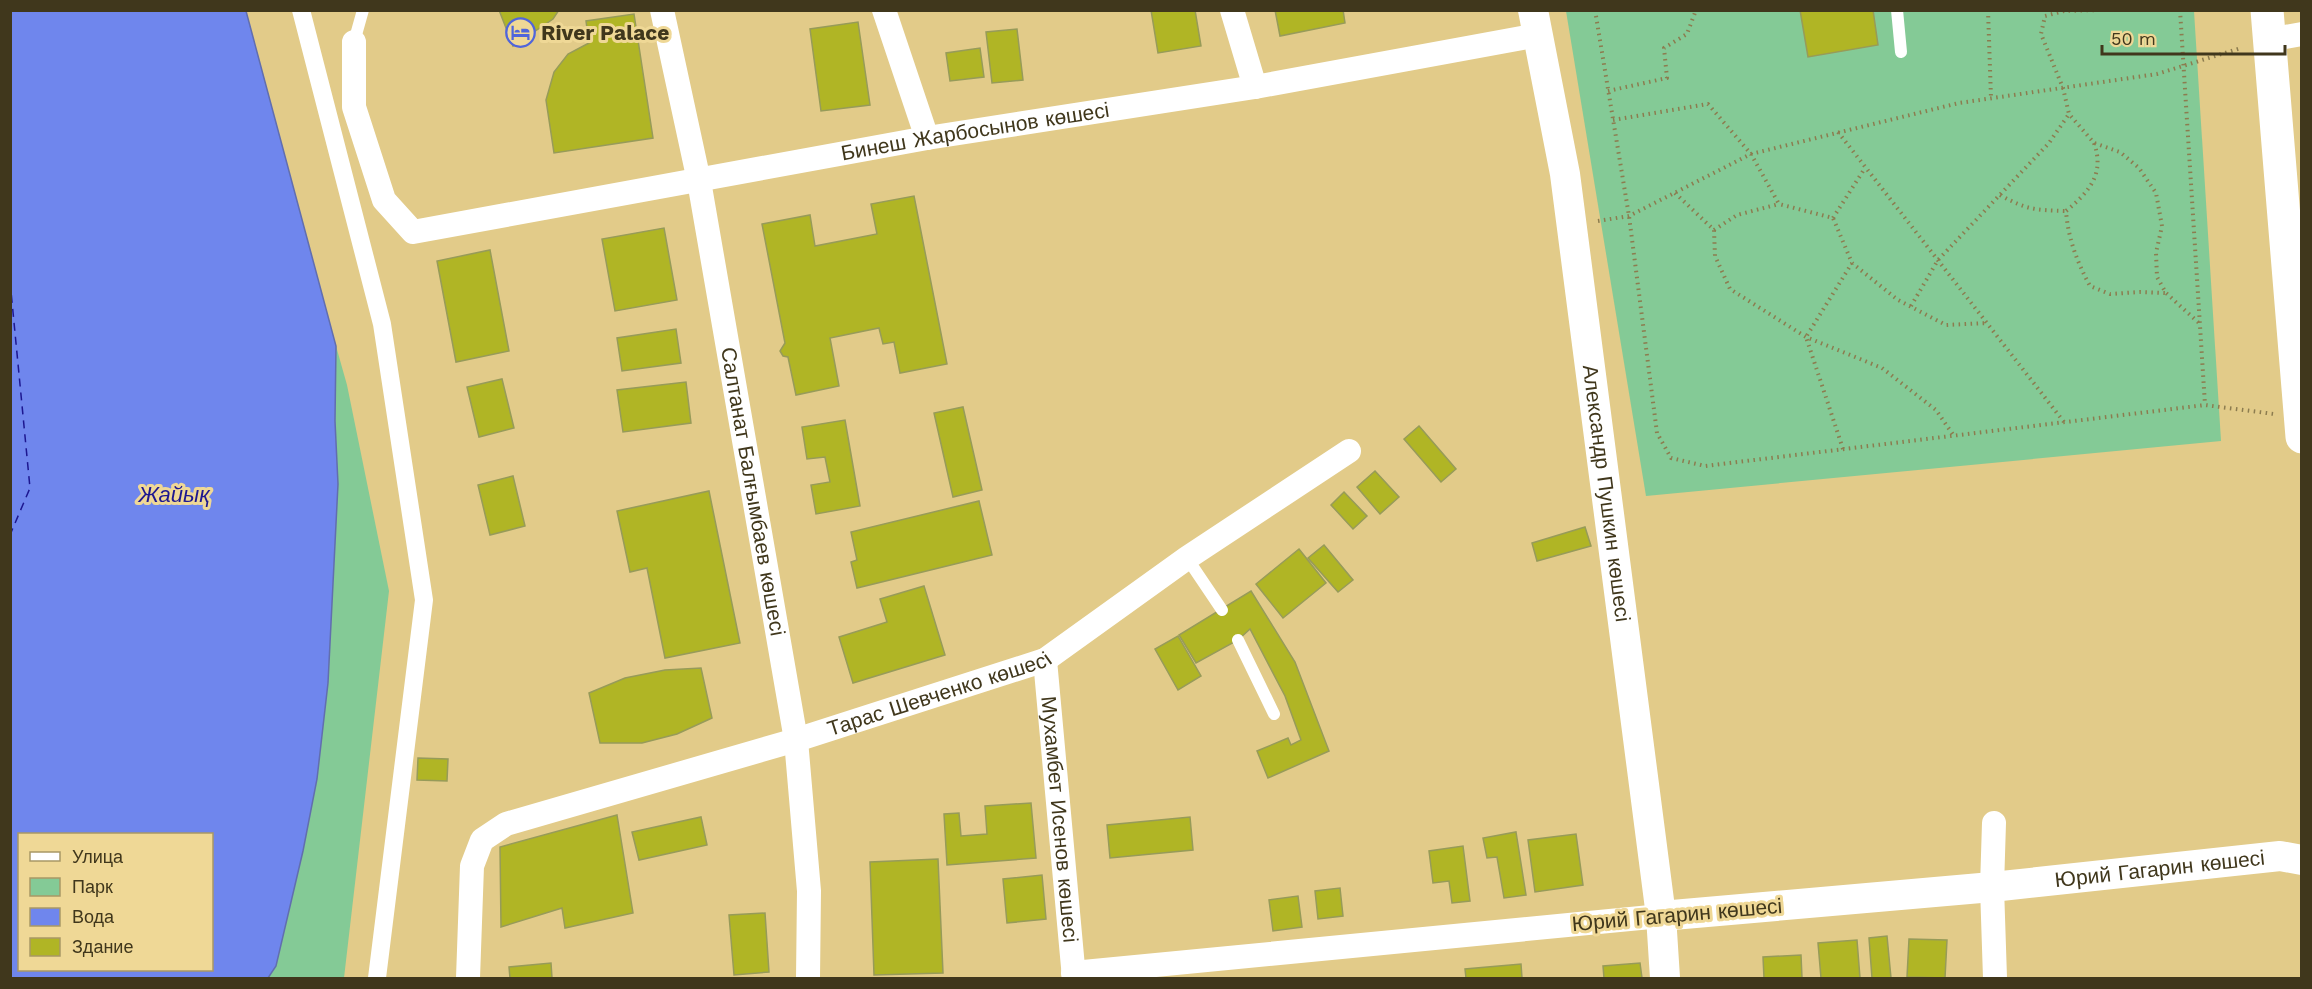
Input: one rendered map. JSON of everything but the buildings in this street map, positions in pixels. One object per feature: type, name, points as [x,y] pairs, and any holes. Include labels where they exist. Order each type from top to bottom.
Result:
[{"type":"main road","points":[[2267,25],[2293,230],[2301,427]]},
{"type":"street","points":[[302,10],[382,324],[424,600],[378,978]]},
{"type":"street","name":"Салтанат Балғымбаев көшесі","points":[[662,10],[699,181],[796,740],[809,891],[808,978]]},
{"type":"street","points":[[885,10],[927,138]]},
{"type":"street","points":[[1233,10],[1256,87]]},
{"type":"street","name":"Бинеш Жарбосынов көшесі","points":[[354,42],[354,107],[384,200],[412,232],[927,138],[1256,87],[1536,23]]},
{"type":"street","name":"Александр Пушкин көшесі","points":[[1536,23],[1564,174],[1571,225],[1661,916],[1665,978]]},
{"type":"street","points":[[2267,25],[2301,34]]},
{"type":"street","name":"Тарас Шевченко көшесі","points":[[468,978],[472,866],[482,840],[506,824],[796,740],[1046,660],[1187,558],[1349,451]]},
{"type":"street","name":"Мухамбет Исенов көшесі","points":[[1046,660],[1073,976]]},
{"type":"street","points":[[1994,823],[1992,887],[1995,978]]},
{"type":"street","name":"Юрий Гагарин көшесі","points":[[1073,976],[1661,916],[1992,887],[2294,854]]},
{"type":"lane","points":[[354,42],[363,10]]},
{"type":"lane","points":[[1897,10],[1901,52]]},
{"type":"lane","points":[[1187,558],[1222,610]]},
{"type":"lane","points":[[1238,640],[1274,714]]},
{"type":"path","points":[[1595,10],[1629,216],[1657,434],[1671,458],[1705,466],[2205,405],[2301,427]]},
{"type":"path","points":[[1608,91],[1667,78],[1664,48],[1687,34],[1696,10]]},
{"type":"path","points":[[1988,10],[1991,98]]},
{"type":"path","points":[[2000,195],[2022,207],[2066,211],[2088,193],[2096,175],[2099,156],[2094,143],[2069,114],[2064,88],[2041,34],[2045,16],[2064,11],[2100,10]]},
{"type":"path","points":[[2180,10],[2205,405]]},
{"type":"path","points":[[1571,225],[1629,216],[1751,154],[1959,103],[2157,74],[2183,66],[2267,25]]},
{"type":"path","points":[[1613,120],[1708,104],[1751,154],[1779,204]]},
{"type":"path","points":[[1911,306],[1938,260],[2049,143],[2069,114]]},
{"type":"path","points":[[1838,132],[2064,422]]},
{"type":"path","points":[[2094,143],[2120,152],[2127,157],[2139,168],[2156,193],[2162,226],[2156,253],[2157,277],[2166,293],[2200,324]]},
{"type":"path","points":[[1833,218],[1866,168]]},
{"type":"path","points":[[1675,193],[1714,230],[1715,256],[1730,289],[1806,337],[1882,368],[1936,410],[1954,436]]},
{"type":"path","points":[[1714,230],[1737,215],[1779,204],[1833,218]]},
{"type":"path","points":[[2066,211],[2067,227],[2078,262],[2090,286],[2110,294],[2166,293]]},
{"type":"path","points":[[1833,218],[1852,263],[1898,300],[1946,325],[1987,324]]},
{"type":"path","points":[[1806,337],[1852,263]]},
{"type":"path","points":[[1806,337],[1843,449]]},
{"type":"green space","points":[[1566,11],[2194,11],[2221,441],[1646,496]]},
{"type":"green space","points":[[336,346],[347,385],[389,591],[344,978],[268,978],[276,966],[303,851],[317,779],[328,683],[338,484],[335,421]]},
{"type":"water","name":"Жайық","points":[[10,11],[246,11],[336,346],[335,421],[338,484],[328,683],[317,779],[303,851],[276,966],[268,978],[11,978]]},
{"type":"ferry route","points":[[10,281],[30,488],[10,535]]},
{"type":"place","name":"River Palace","points":[[520,33]]}]
